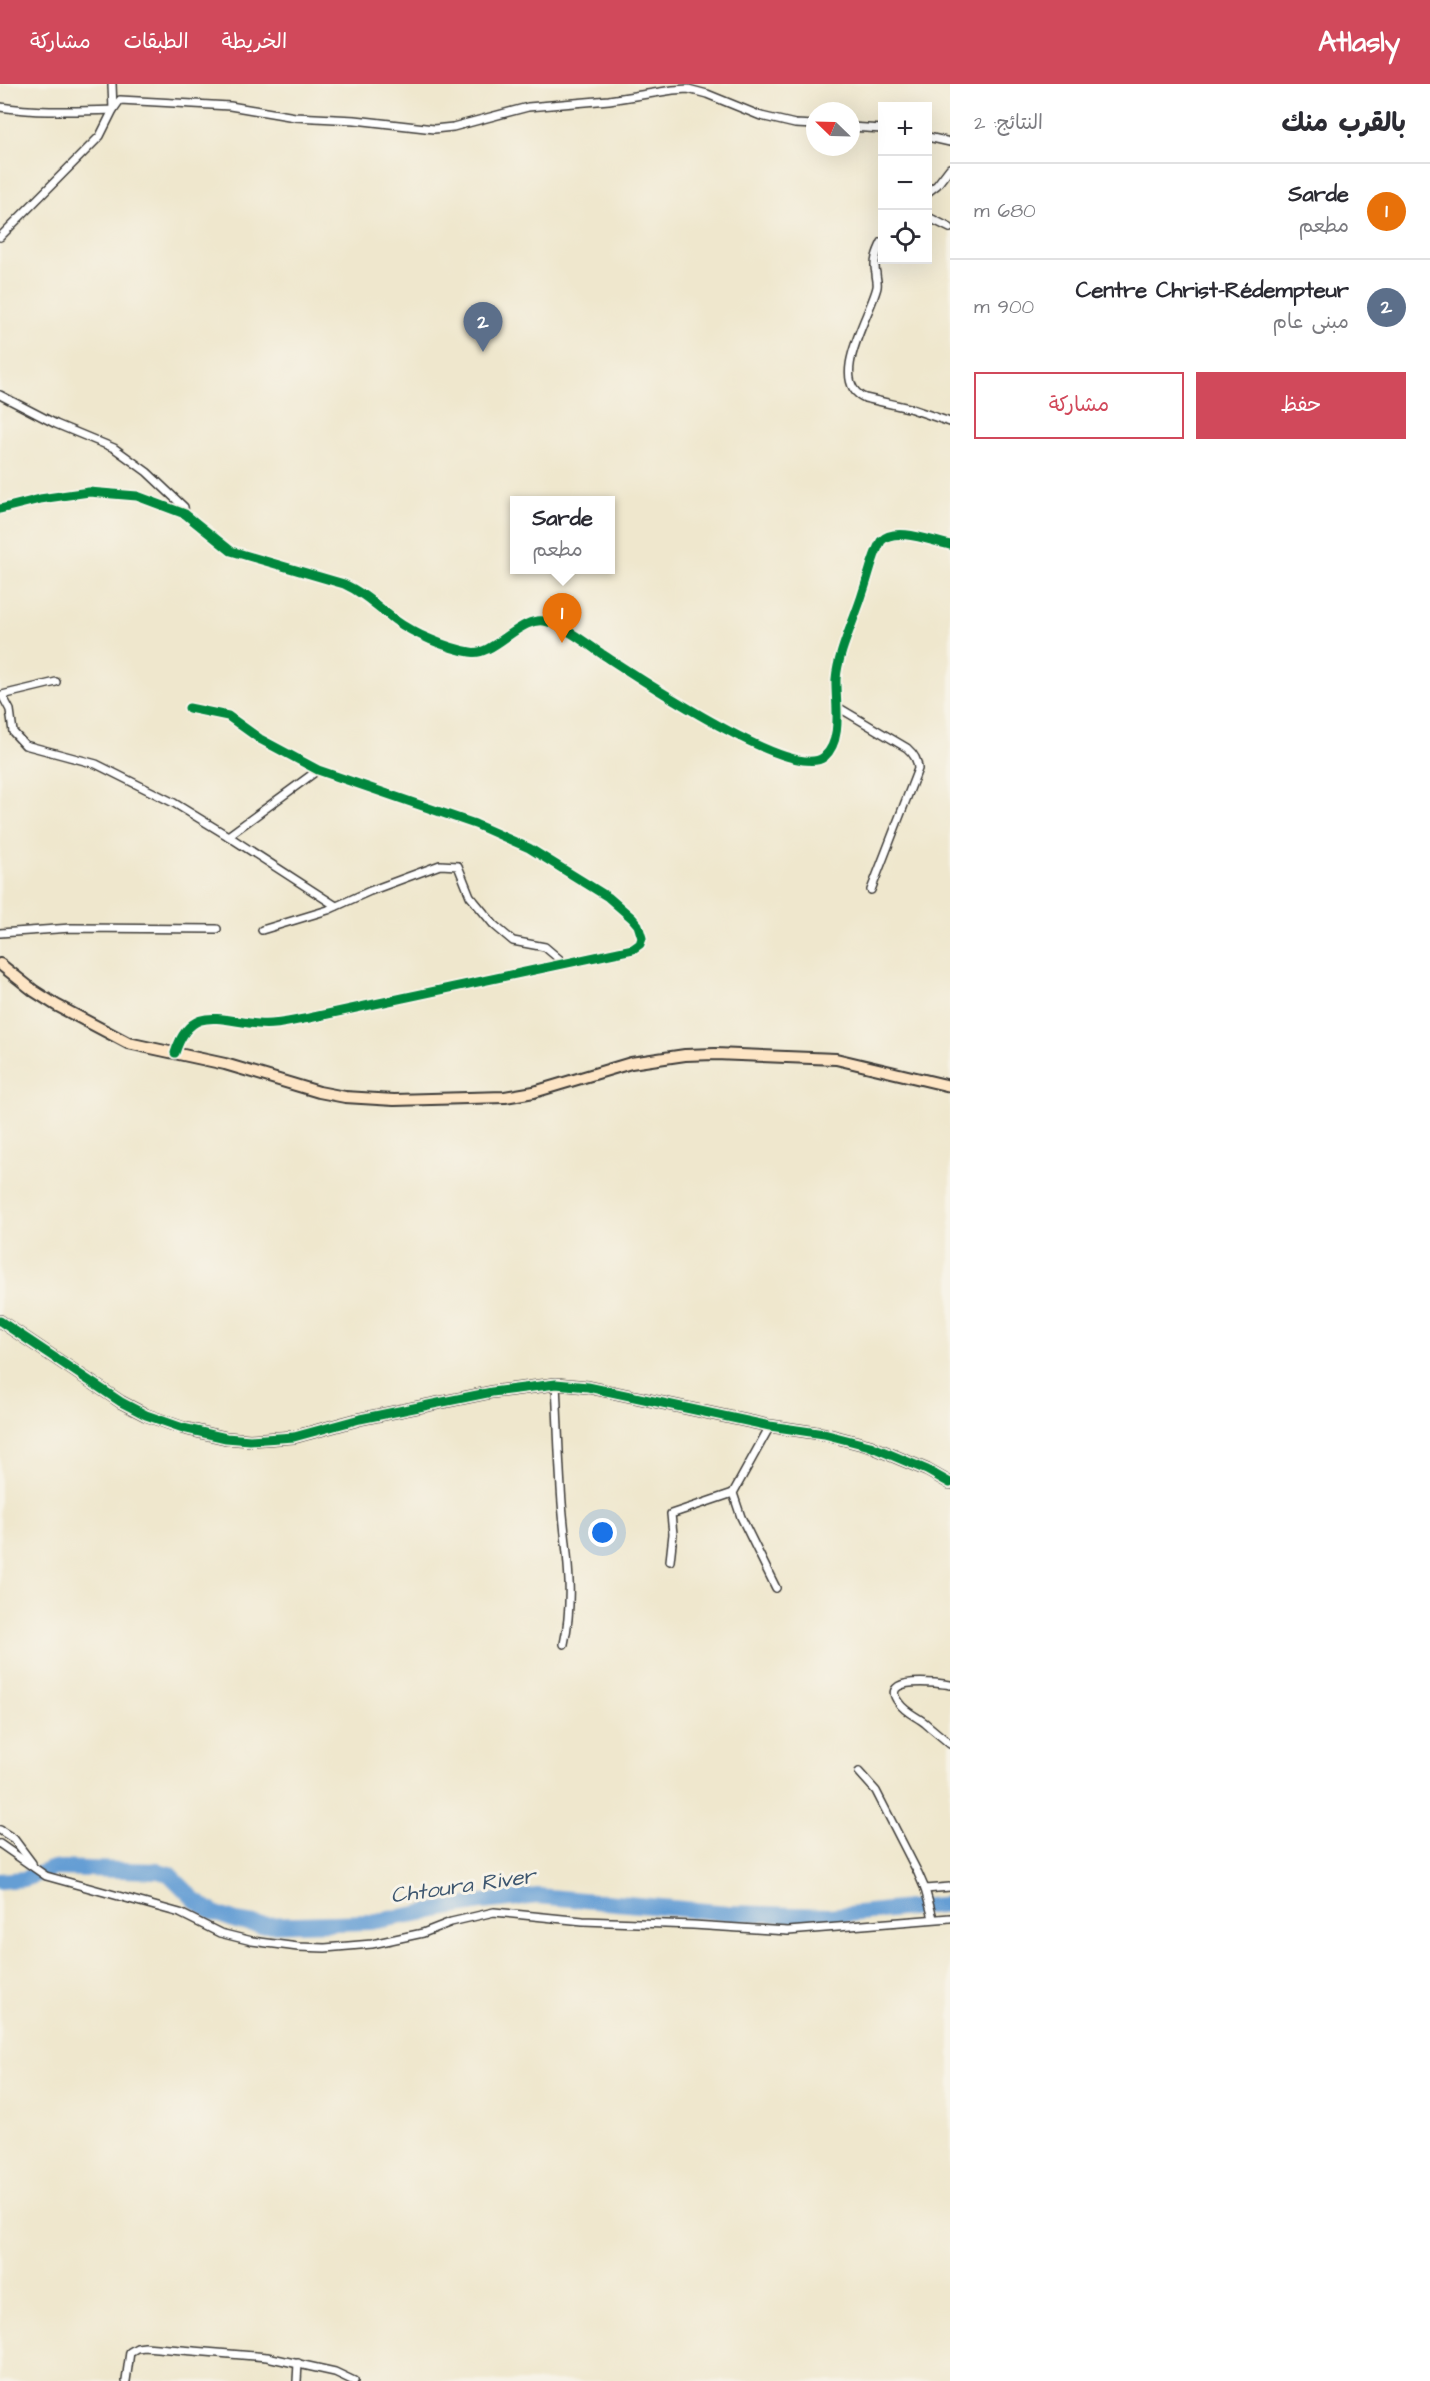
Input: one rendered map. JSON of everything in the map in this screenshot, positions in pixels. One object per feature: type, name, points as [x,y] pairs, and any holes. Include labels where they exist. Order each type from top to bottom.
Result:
[{"type":"street","points":[[112,84],[113,110]]},
{"type":"street","points":[[0,237],[100,136],[120,100],[230,106],[295,117],[355,120],[434,129],[453,127],[528,107],[609,100],[688,89],[707,94],[761,116],[806,125]]},
{"type":"street","points":[[0,106],[57,112],[113,110]]},
{"type":"street","points":[[860,128],[878,129]]},
{"type":"street","points":[[932,138],[950,142]]},
{"type":"street","points":[[932,188],[950,168]]},
{"type":"street","points":[[932,219],[950,228]]},
{"type":"street","points":[[878,252],[875,259],[878,286],[854,346],[851,362],[853,387],[860,396],[865,398],[909,408],[950,422]]},
{"type":"street","points":[[0,395],[56,424],[114,448],[147,472],[184,507],[185,514]]},
{"type":"street","points":[[0,509],[40,499],[89,492],[137,496],[185,514],[231,551],[344,584],[361,592],[409,630],[460,650],[478,653],[524,626],[547,622],[573,636],[665,696],[720,727],[792,757],[815,760],[822,758],[836,738],[836,676],[881,541],[897,533],[950,545]]},
{"type":"street","points":[[56,682],[2,695],[10,710],[13,732],[25,745],[96,764],[174,803],[336,906]]},
{"type":"street","points":[[836,706],[907,748],[913,753],[918,763],[918,769],[871,890]]},
{"type":"street","points":[[175,1053],[187,1029],[204,1018],[278,1024],[633,949],[640,944],[642,938],[638,925],[608,897],[506,836],[318,770],[260,739],[228,716],[189,708]]},
{"type":"street","points":[[228,836],[318,770]]},
{"type":"street","points":[[262,930],[336,906],[440,865],[458,866],[470,896],[494,925],[513,941],[545,947],[565,964]]},
{"type":"street","points":[[0,933],[71,928],[217,929]]},
{"type":"street","points":[[0,964],[34,991],[117,1039],[225,1064],[331,1095],[394,1100],[505,1097],[534,1092],[631,1063],[685,1055],[714,1054],[836,1059],[950,1086]]},
{"type":"street","points":[[1,1321],[121,1402],[146,1415],[204,1434],[250,1440],[294,1437],[360,1419],[492,1392],[556,1384],[588,1388],[770,1426],[824,1434],[870,1446],[927,1470],[950,1483]]},
{"type":"street","points":[[556,1384],[562,1502],[570,1575],[570,1618],[564,1644]]},
{"type":"street","points":[[670,1561],[673,1534],[671,1514],[733,1493],[770,1426]]},
{"type":"street","points":[[733,1493],[741,1517],[776,1588]]},
{"type":"street","points":[[950,1685],[927,1681],[908,1683],[899,1687],[895,1692],[895,1696],[903,1707],[950,1744]]},
{"type":"street","points":[[860,1772],[876,1791],[925,1888],[932,1914]]},
{"type":"street","points":[[0,1830],[14,1839],[35,1868]]},
{"type":"street","points":[[0,1844],[46,1876],[180,1913],[220,1933],[252,1941],[298,1947],[325,1948],[372,1944],[423,1933],[452,1922],[494,1912],[583,1921],[788,1931],[827,1929],[932,1914],[950,1918]]},
{"type":"street","points":[[925,1888],[950,1887]]},
{"type":"street","points":[[126,2381],[129,2355],[137,2348],[267,2357],[335,2372],[354,2381]]},
{"type":"street","points":[[297,2381],[298,2363]]},
{"type":"waterway","name":"Chtoura River","points":[[0,1881],[24,1879],[54,1868],[158,1871],[169,1874],[196,1901],[214,1913],[236,1921],[260,1925],[371,1922],[482,1902],[538,1896],[728,1913],[829,1916],[950,1904]]},
{"type":"cycle path","points":[[0,509],[40,499],[89,492],[137,496],[185,514],[231,551],[344,584],[395,620],[421,635],[441,644],[470,652],[479,652],[489,648],[528,624],[538,621],[548,622],[569,632],[678,702],[748,741],[807,761],[824,757],[834,741],[837,720],[837,669],[881,541],[887,537],[904,535],[950,545]]},
{"type":"cycle path","points":[[175,1053],[189,1027],[198,1021],[219,1019],[264,1024],[290,1022],[633,949],[640,944],[642,938],[638,925],[608,897],[529,848],[475,824],[318,770],[260,739],[228,716],[189,708]]},
{"type":"cycle path","points":[[0,1321],[121,1402],[146,1415],[183,1428],[226,1438],[250,1440],[294,1437],[360,1419],[492,1392],[556,1384],[588,1387],[770,1426],[824,1434],[870,1446],[927,1470],[950,1483]]},
{"type":"place","name":"Centre Christ-Rédempteur","points":[[483,352]]},
{"type":"place","name":"Sarde","points":[[562,643]]}]
